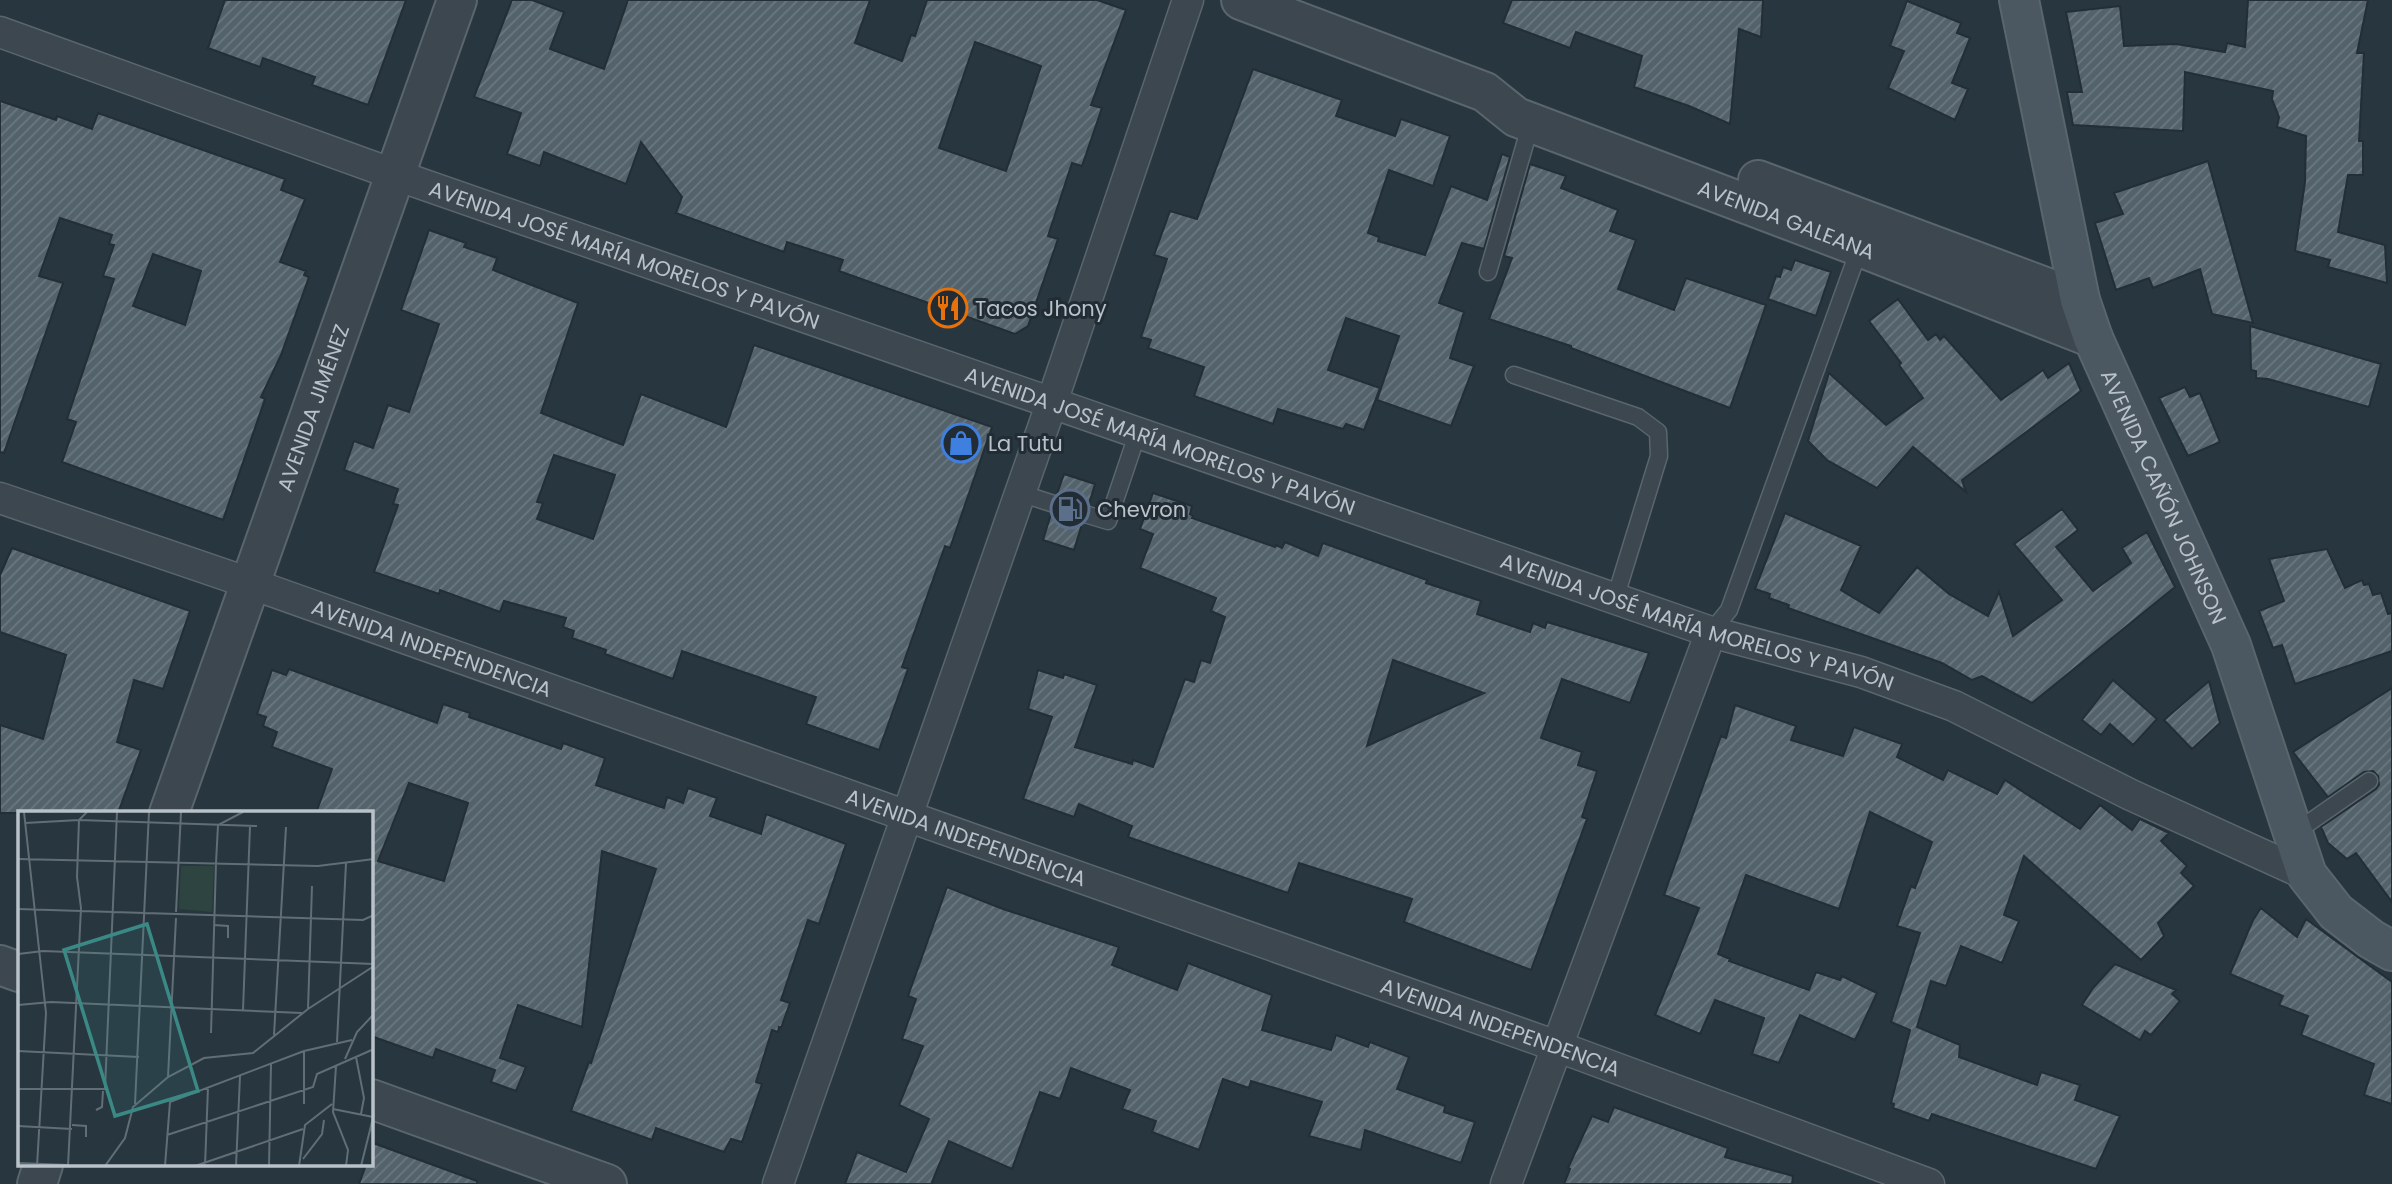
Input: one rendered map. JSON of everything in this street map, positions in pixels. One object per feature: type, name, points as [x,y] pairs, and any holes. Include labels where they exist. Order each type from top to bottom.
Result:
[{"type":"main road","name":"AVENIDA CAÑÓN JOHNSON","points":[[2019,0],[2080,300],[2093,338],[2231,645],[2307,875],[2336,912],[2371,939],[2392,951]]},
{"type":"street","name":"AVENIDA JIMÉNEZ","points":[[170,811],[457,0]]},
{"type":"street","points":[[778,1184],[1052,402],[1188,0]]},
{"type":"street","name":"AVENIDA GALEANA","points":[[1241,0],[1485,92],[1516,117],[2093,338]]},
{"type":"street","name":"AVENIDA JOSÉ MARÍA MORELOS Y PAVÓN","points":[[0,32],[396,175],[1711,632],[1861,672],[1954,706],[2132,795],[2307,875]]},
{"type":"street","name":"AVENIDA GALEANA","points":[[1485,92],[1522,92],[2080,300]]},
{"type":"street","name":"AVENIDA INDEPENDENCIA","points":[[0,498],[252,584],[1559,1047],[1929,1184]]},
{"type":"street","points":[[1506,1184],[1711,632]]},
{"type":"street","points":[[0,965],[18,972]]},
{"type":"street","points":[[373,1100],[552,1175],[607,1184]]},
{"type":"street","points":[[37,1184],[44,1166]]},
{"type":"lane","points":[[1488,272],[1531,122]]},
{"type":"lane","points":[[1711,632],[1729,610],[1860,247]]},
{"type":"lane","points":[[1514,375],[1638,417],[1658,432],[1659,456],[1615,598]]},
{"type":"lane","points":[[1085,514],[1108,521],[1138,432]]},
{"type":"lane","points":[[1020,494],[1054,504]]},
{"type":"lane","points":[[2293,831],[2311,822],[2369,781]]},
{"type":"building","points":[[225,0],[406,0],[368,105],[312,85],[315,77],[263,58],[260,67],[208,48]]},
{"type":"building","points":[[512,0],[532,0],[564,12],[550,49],[604,69],[628,0],[870,0],[855,43],[902,61],[911,35],[915,36],[927,0],[1097,0],[1126,10],[1091,105],[1102,108],[1082,166],[1072,163],[1048,236],[1058,239],[1028,326],[1015,334],[839,271],[843,260],[787,242],[784,252],[676,213],[682,197],[641,142],[626,184],[544,152],[540,166],[507,154],[521,113],[474,97]],"holes":[[[975,42],[1041,66],[1006,171],[939,148]]]},
{"type":"building","points":[[1512,0],[1763,0],[1761,37],[1739,29],[1730,124],[1634,87],[1642,56],[1576,32],[1570,48],[1503,23]]},
{"type":"building","points":[[2248,0],[2368,0],[2357,53],[2364,53],[2359,141],[2363,141],[2363,175],[2348,175],[2338,232],[2385,245],[2387,283],[2328,267],[2330,260],[2295,251],[2305,182],[2306,136],[2277,127],[2279,117],[2272,99],[2273,91],[2185,72],[2183,131],[2073,125],[2067,92],[2082,92],[2066,12],[2120,6],[2124,46],[2176,44],[2225,52],[2227,43],[2245,47]]},
{"type":"building","points":[[1907,1],[1961,23],[1957,33],[1970,38],[1952,83],[1968,89],[1955,120],[1888,88],[1904,51],[1890,46]]},
{"type":"building","points":[[1253,69],[1342,100],[1336,116],[1395,136],[1401,119],[1450,136],[1433,186],[1389,170],[1368,233],[1379,237],[1378,241],[1425,255],[1451,186],[1487,200],[1502,154],[1510,157],[1484,249],[1462,243],[1439,303],[1464,312],[1450,358],[1474,366],[1451,426],[1377,400],[1399,336],[1346,318],[1328,370],[1380,388],[1364,430],[1346,424],[1343,429],[1278,409],[1273,424],[1194,396],[1204,367],[1148,348],[1151,340],[1141,337],[1167,259],[1154,255],[1170,211],[1197,219]]},
{"type":"building","points":[[0,101],[56,120],[57,116],[92,129],[98,113],[285,179],[281,190],[305,199],[280,262],[306,271],[304,275],[309,277],[281,355],[261,397],[265,399],[223,520],[62,462],[76,422],[67,419],[114,279],[103,276],[114,245],[109,244],[112,235],[60,218],[39,276],[63,283],[4,453],[0,452]],"holes":[[[153,254],[201,271],[185,325],[133,306]]]},
{"type":"building","points":[[2208,161],[2253,323],[2212,314],[2200,269],[2153,288],[2149,278],[2116,290],[2095,223],[2123,214],[2114,193]]},
{"type":"building","points":[[1530,164],[1566,176],[1561,188],[1618,210],[1610,231],[1636,240],[1618,289],[1674,310],[1686,278],[1766,305],[1730,408],[1571,346],[1489,319],[1512,258],[1504,256]]},
{"type":"building","points":[[429,230],[466,243],[464,247],[497,258],[493,270],[578,303],[541,413],[623,445],[641,394],[726,427],[754,345],[992,427],[950,548],[945,546],[902,667],[908,669],[879,750],[806,724],[816,697],[682,651],[673,679],[605,654],[606,650],[572,638],[574,631],[563,627],[566,618],[504,601],[500,612],[440,590],[439,594],[374,572],[398,505],[393,504],[398,489],[344,470],[354,441],[373,448],[388,405],[409,412],[439,324],[401,310]],"holes":[[[554,455],[615,475],[593,539],[537,519],[543,503],[537,502]]]},
{"type":"building","points":[[1795,260],[1831,272],[1816,316],[1768,299],[1776,276],[1780,277],[1783,267],[1791,270]]},
{"type":"building","points":[[1898,299],[1928,340],[1936,334],[1940,340],[1944,336],[2001,400],[2043,370],[2048,378],[2069,363],[2081,391],[1962,480],[1966,492],[1913,447],[1877,488],[1827,460],[1808,441],[1829,373],[1886,425],[1923,398],[1869,321]]},
{"type":"building","points":[[2250,326],[2381,364],[2369,407],[2256,378],[2256,371],[2251,370]]},
{"type":"building","points":[[2185,387],[2190,397],[2200,393],[2220,442],[2188,456],[2159,398]]},
{"type":"building","name":"Chevron","points":[[1064,474],[1095,484],[1089,504],[1082,504],[1075,510],[1075,517],[1082,524],[1074,550],[1043,540],[1051,514],[1060,512],[1064,507],[1062,498],[1057,494]]},
{"type":"building","points":[[1153,493],[1192,506],[1192,518],[1275,547],[1276,545],[1282,548],[1285,542],[1318,556],[1323,543],[1427,580],[1426,583],[1481,601],[1477,614],[1530,632],[1533,623],[1545,628],[1547,622],[1649,653],[1630,703],[1562,679],[1541,738],[1582,752],[1578,765],[1597,771],[1582,817],[1587,819],[1531,970],[1404,922],[1412,899],[1299,863],[1288,893],[1128,837],[1132,826],[1079,804],[1074,817],[1023,799],[1052,717],[1028,709],[1038,670],[1063,678],[1064,674],[1097,685],[1075,747],[1132,764],[1133,760],[1153,767],[1185,679],[1194,682],[1201,660],[1210,663],[1225,617],[1211,611],[1216,598],[1140,568],[1153,534],[1140,529]],"holes":[[[1393,660],[1484,693],[1367,746]]]},
{"type":"building","points":[[2062,509],[2078,530],[2056,547],[2093,591],[2131,563],[2122,548],[2147,532],[2175,587],[2032,703],[1982,676],[1972,680],[1942,663],[1788,608],[1789,605],[1769,598],[1770,594],[1755,589],[1785,513],[1861,546],[1841,590],[1879,613],[1917,567],[1949,594],[1988,616],[1999,592],[2013,636],[2062,600],[2014,544]]},
{"type":"building","points":[[12,548],[190,611],[163,689],[134,680],[117,742],[141,750],[119,811],[0,813],[0,725],[43,739],[66,655],[0,632],[0,575]]},
{"type":"building","points":[[2327,549],[2345,588],[2362,580],[2364,585],[2369,584],[2373,595],[2381,593],[2388,614],[2392,613],[2392,651],[2295,684],[2282,645],[2273,648],[2259,611],[2284,601],[2269,559]]},
{"type":"building","points":[[289,669],[437,723],[443,704],[470,713],[469,717],[561,749],[563,743],[605,758],[596,785],[664,808],[667,797],[683,803],[688,788],[717,798],[710,816],[761,834],[766,814],[846,844],[819,924],[808,920],[781,1000],[790,1003],[781,1028],[779,1027],[778,1032],[772,1030],[756,1082],[762,1084],[742,1142],[731,1139],[724,1152],[656,1128],[652,1140],[571,1111],[589,1062],[591,1063],[656,869],[602,851],[582,1027],[518,1005],[500,1058],[526,1067],[516,1091],[491,1082],[495,1070],[436,1049],[433,1058],[373,1037],[373,811],[317,811],[332,769],[272,747],[277,732],[263,726],[266,717],[257,714],[272,670],[286,675]],"holes":[[[409,783],[468,803],[444,881],[378,861]]]},
{"type":"building","points":[[2113,680],[2157,719],[2133,745],[2110,724],[2101,735],[2082,720]]},
{"type":"building","points":[[2209,681],[2220,723],[2192,749],[2164,720]]},
{"type":"building","points":[[2392,688],[2392,902],[2356,853],[2347,859],[2328,843],[2321,827],[2376,789],[2379,785],[2378,776],[2373,771],[2364,772],[2328,797],[2293,752]]},
{"type":"building","points":[[1735,705],[1796,726],[1791,740],[1843,756],[1854,727],[1902,744],[1897,757],[1943,780],[1948,770],[1997,794],[2005,780],[2080,829],[2100,805],[2132,830],[2140,819],[2169,833],[2161,841],[2187,866],[2181,873],[2194,886],[2158,923],[2164,936],[2141,960],[2024,856],[2004,915],[2019,921],[2002,963],[1961,946],[1946,986],[1931,981],[1917,1027],[1960,1045],[1959,1057],[2037,1085],[2041,1072],[2080,1085],[2075,1100],[2120,1116],[2096,1169],[1932,1114],[1929,1121],[1893,1108],[1894,1104],[1891,1103],[1910,1030],[1891,1022],[1920,933],[1897,926],[1911,886],[1915,888],[1932,842],[1870,812],[1839,909],[1746,875],[1718,954],[1730,959],[1729,961],[1809,990],[1816,972],[1840,980],[1842,976],[1877,993],[1855,1040],[1800,1015],[1779,1063],[1752,1054],[1764,1018],[1715,1000],[1700,1034],[1655,1015],[1699,908],[1664,895],[1721,736],[1726,738]]},
{"type":"building","points":[[947,887],[1003,909],[1119,947],[1112,965],[1177,990],[1188,963],[1272,995],[1262,1030],[1331,1050],[1336,1035],[1368,1047],[1370,1042],[1409,1057],[1397,1089],[1445,1106],[1444,1112],[1475,1122],[1461,1163],[1365,1130],[1361,1150],[1309,1136],[1322,1102],[1251,1081],[1249,1088],[1223,1079],[1199,1150],[1152,1132],[1156,1121],[1122,1109],[1130,1090],[1071,1068],[1060,1099],[1040,1092],[1012,1169],[949,1141],[933,1184],[845,1184],[857,1152],[906,1172],[929,1119],[899,1105],[923,1046],[902,1039],[916,999],[908,996]]},
{"type":"building","points":[[2261,908],[2297,937],[2306,919],[2392,982],[2392,1104],[2364,1095],[2374,1064],[2301,1035],[2308,1016],[2279,1005],[2283,996],[2230,974],[2253,920]]},
{"type":"building","points":[[2115,964],[2176,990],[2172,994],[2180,1001],[2151,1035],[2145,1031],[2140,1040],[2082,1005]]},
{"type":"building","points":[[1614,1107],[1728,1148],[1725,1157],[1793,1176],[1792,1184],[1564,1184],[1570,1169],[1568,1168],[1592,1116],[1608,1122]]},
{"type":"building","points":[[373,1143],[477,1181],[477,1184],[359,1184],[366,1166],[373,1166]]},
{"type":"place","name":"Tacos Jhony","points":[[948,308]]},
{"type":"place","name":"La Tutu","points":[[961,443]]},
{"type":"place","name":"Chevron","points":[[1070,509]]}]
